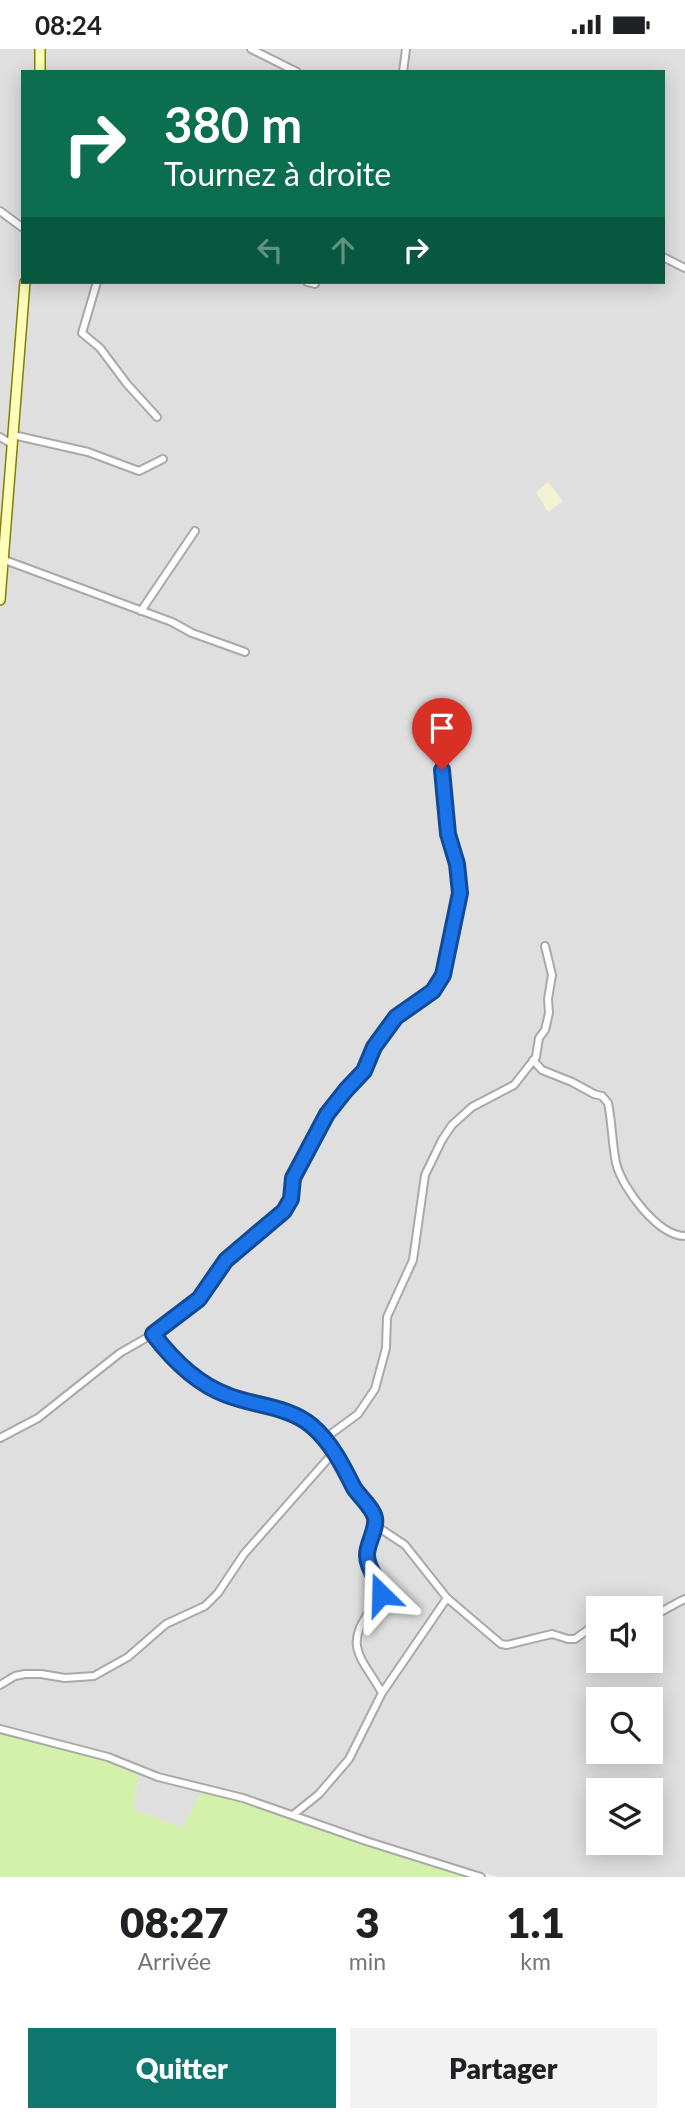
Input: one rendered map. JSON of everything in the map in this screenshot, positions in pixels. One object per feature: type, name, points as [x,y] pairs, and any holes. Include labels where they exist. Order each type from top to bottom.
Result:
[{"type":"street","points":[[40,49],[40,70]]},
{"type":"street","points":[[251,49],[293,70]]},
{"type":"street","points":[[403,70],[406,49]]},
{"type":"street","points":[[0,211],[21,227]]},
{"type":"street","points":[[665,258],[685,268]]},
{"type":"street","points":[[0,600],[1,559],[25,284]]},
{"type":"street","points":[[96,284],[82,333],[100,348],[156,417]]},
{"type":"street","points":[[0,437],[88,452],[139,471],[163,459]]},
{"type":"street","points":[[141,611],[195,531]]},
{"type":"street","points":[[1,559],[245,652]]},
{"type":"street","points":[[0,1438],[38,1418],[120,1353],[153,1334],[199,1299],[226,1260],[284,1211],[291,1199],[293,1178],[327,1114],[364,1071],[374,1047],[396,1017],[433,991],[443,975],[460,893],[457,864],[444,810],[442,730]]},
{"type":"street","points":[[324,1439],[358,1413],[375,1389],[386,1348],[387,1317],[413,1260],[425,1175],[442,1140],[452,1125],[472,1107],[514,1085],[533,1060],[549,1013],[552,975],[545,946]]},
{"type":"street","points":[[533,1060],[542,1070],[602,1096],[608,1103],[614,1153],[623,1180],[641,1206],[666,1231],[685,1236]]},
{"type":"street","points":[[153,1334],[177,1363],[212,1387],[226,1395],[275,1408],[302,1419],[324,1439],[374,1515],[375,1525],[367,1554],[369,1567],[392,1606]]},
{"type":"street","points":[[0,1685],[25,1674],[65,1678],[94,1676],[128,1657],[166,1624],[205,1606],[218,1593],[244,1554],[334,1452]]},
{"type":"street","points":[[375,1525],[405,1545],[447,1598],[501,1644],[507,1645],[552,1634],[575,1639],[586,1631]]},
{"type":"street","points":[[381,1585],[379,1599],[356,1633],[360,1658],[382,1693]]},
{"type":"street","points":[[293,1815],[319,1794],[349,1759],[382,1693],[447,1598]]},
{"type":"street","points":[[663,1611],[685,1599]]},
{"type":"street","points":[[0,1728],[88,1751],[158,1777],[243,1798],[481,1877]]},
{"type":"shaded area","points":[[0,49],[685,49],[685,1877],[499,1877],[203,1790],[182,1828],[133,1809],[139,1772],[0,1731]]},
{"type":"green space","points":[[548,482],[563,501],[548,512],[536,492]]},
{"type":"green space","points":[[0,1731],[139,1771],[133,1809],[182,1828],[202,1790],[474,1877],[0,1877]]},
{"type":"route","points":[[381,1594],[381,1585],[369,1567],[367,1554],[375,1525],[374,1515],[324,1439],[302,1419],[275,1408],[226,1395],[212,1387],[177,1363],[153,1334],[199,1299],[226,1260],[284,1211],[291,1199],[293,1178],[298,1166],[327,1114],[364,1071],[374,1047],[396,1017],[433,991],[443,975],[460,893],[457,864],[444,810],[442,770]]}]
